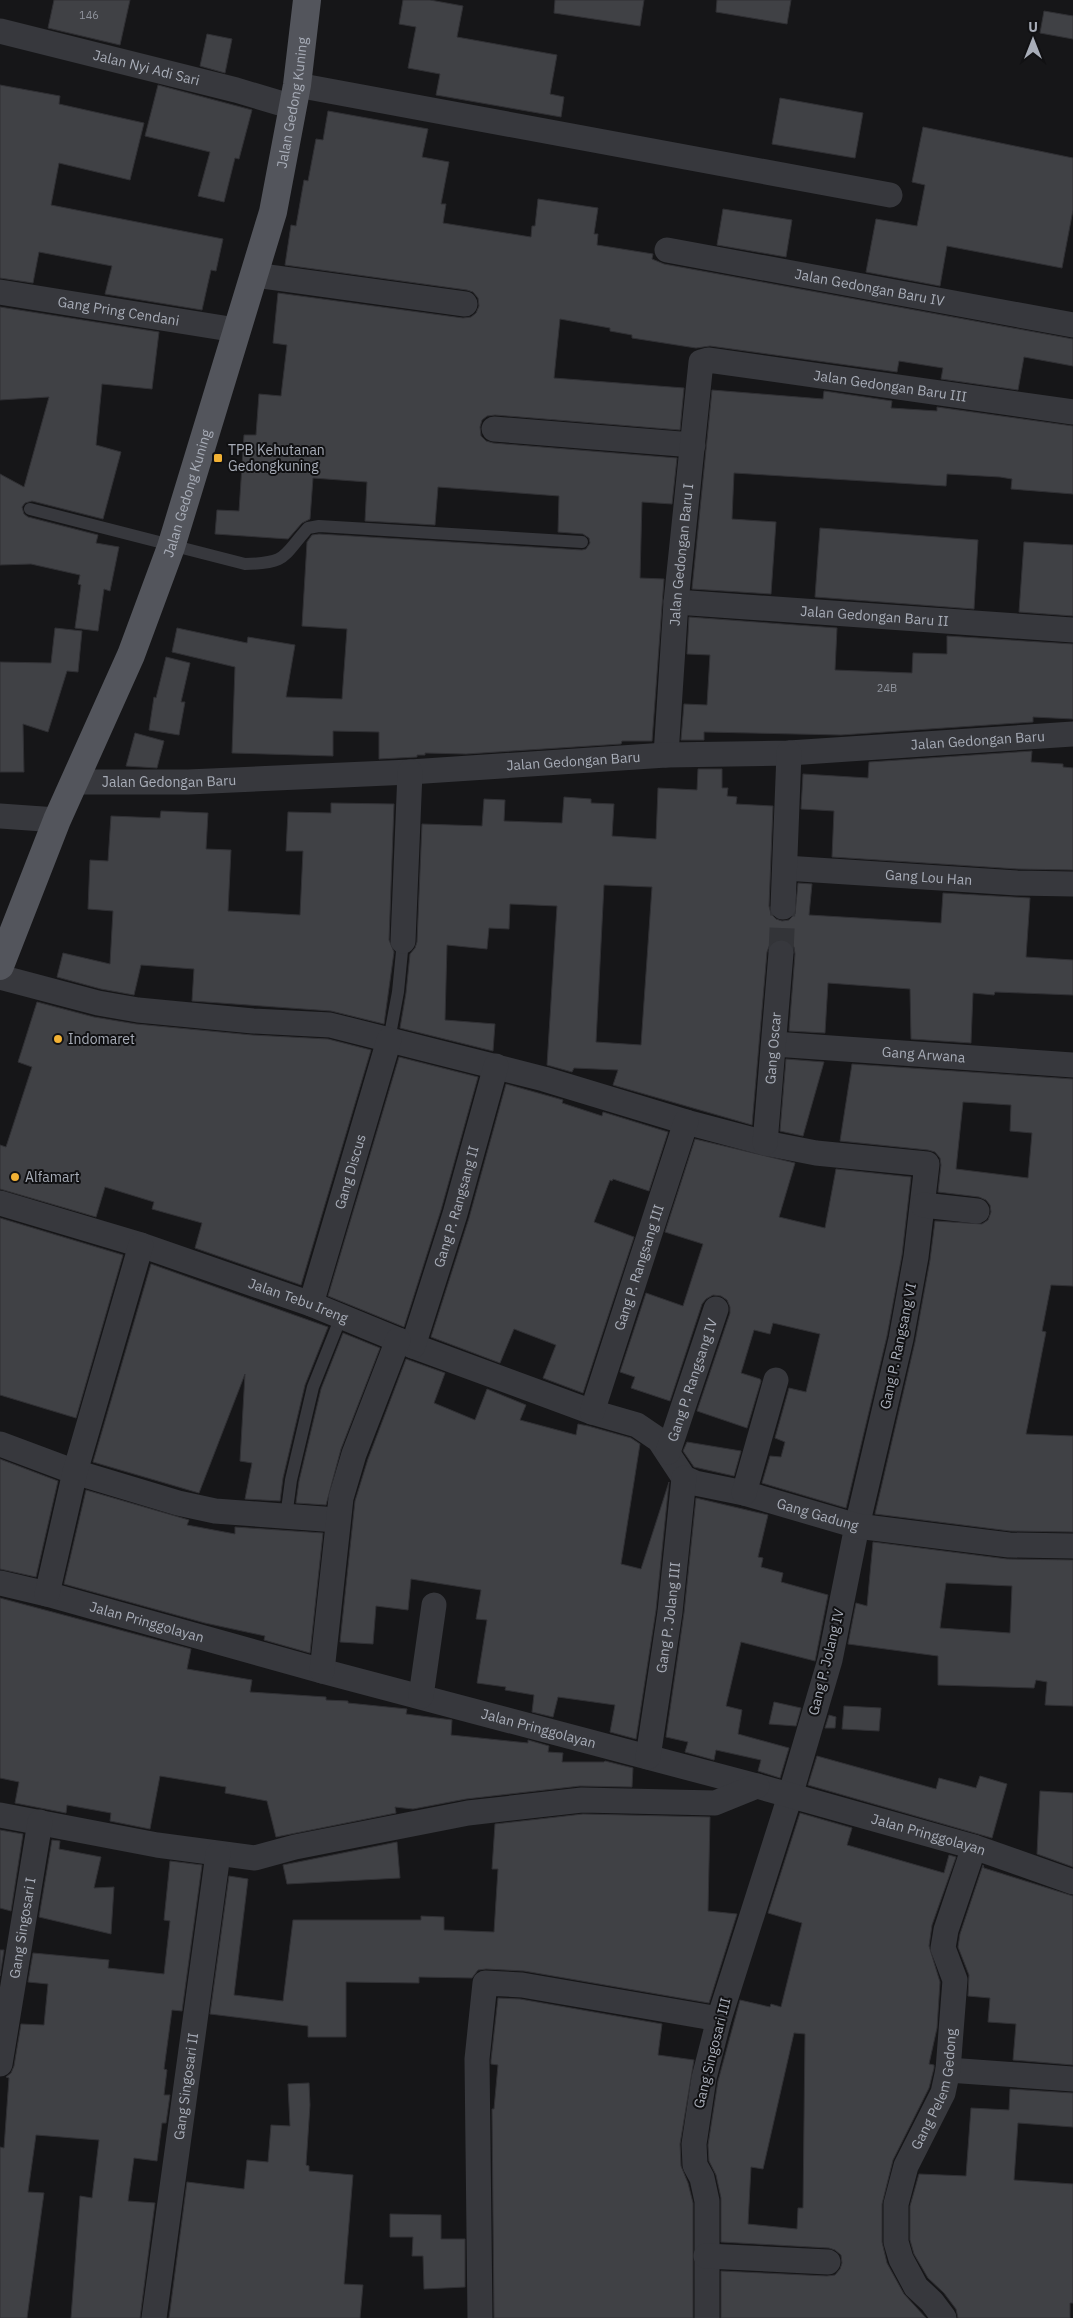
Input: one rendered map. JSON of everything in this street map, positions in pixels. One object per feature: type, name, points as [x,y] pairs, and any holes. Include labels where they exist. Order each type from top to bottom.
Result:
[{"type":"main road","name":"Jalan Gedong Kuning","points":[[0,966],[57,820],[131,655],[171,546],[273,212],[295,96],[307,0]]},
{"type":"street","name":"Jalan Nyi Adi Sari","points":[[0,31],[236,90],[295,96],[890,195]]},
{"type":"street","name":"Jalan Gedongan Baru IV","points":[[667,250],[1073,325]]},
{"type":"street","points":[[254,275],[465,304]]},
{"type":"street","name":"Gang Pring Cendani","points":[[0,292],[236,330]]},
{"type":"street","name":"Jalan Gedongan Baru III","points":[[708,360],[1073,412]]},
{"type":"street","name":"Jalan Gedongan Baru I","points":[[666,755],[676,602],[700,367],[701,362],[708,360]]},
{"type":"street","points":[[494,430],[693,445]]},
{"type":"street","name":"Jalan Gedongan Baru II","points":[[676,602],[1073,630]]},
{"type":"street","name":"Jalan Gedongan Baru","points":[[74,782],[188,782],[410,772],[666,755],[789,753],[1073,734]]},
{"type":"street","points":[[783,907],[789,753]]},
{"type":"street","points":[[403,940],[410,772]]},
{"type":"street","points":[[0,816],[57,820]]},
{"type":"street","name":"Gang Lou Han","points":[[785,868],[1008,882],[1073,884]]},
{"type":"street","name":"Gang Oscar","points":[[766,1144],[781,953]]},
{"type":"street","points":[[0,977],[98,1002],[138,1010],[253,1021],[315,1023],[496,1066],[766,1144]]},
{"type":"street","name":"Gang Discus","points":[[311,1304],[390,1040]]},
{"type":"street","name":"Gang Arwana","points":[[774,1044],[1073,1065]]},
{"type":"street","name":"Gang P. Rangsang II","points":[[322,1671],[337,1520],[345,1482],[354,1454],[405,1343],[455,1214],[496,1066]]},
{"type":"street","name":"Gang P. Rangsang III","points":[[592,1412],[686,1122]]},
{"type":"street","name":"Gang P. Rangsang VI","points":[[766,1144],[816,1153],[927,1164],[923,1205],[902,1339],[857,1526]]},
{"type":"street","name":"Jalan Tebu Ireng","points":[[0,1203],[141,1245],[311,1304],[405,1343],[592,1412]]},
{"type":"street","points":[[923,1205],[978,1210]]},
{"type":"street","points":[[47,1594],[75,1472],[141,1245]]},
{"type":"street","name":"Gang P. Rangsang IV","points":[[668,1452],[716,1309]]},
{"type":"street","points":[[744,1493],[776,1380]]},
{"type":"street","points":[[592,1412],[637,1425],[659,1440],[684,1478]]},
{"type":"street","points":[[0,1444],[75,1472],[178,1503],[215,1511],[337,1520]]},
{"type":"street","name":"Gang Gadung","points":[[684,1478],[695,1483],[744,1493],[857,1526],[1009,1545],[1073,1546]]},
{"type":"street","name":"Gang P. Jolang III","points":[[648,1756],[670,1612],[684,1478]]},
{"type":"street","name":"Gang P. Jolang IV","points":[[790,1796],[830,1660],[857,1526]]},
{"type":"street","name":"Jalan Pringgolayan","points":[[0,1583],[47,1594],[322,1671],[757,1786],[974,1847],[1073,1882]]},
{"type":"street","points":[[421,1696],[434,1605]]},
{"type":"street","points":[[0,1815],[157,1845],[255,1858],[295,1847],[468,1813],[582,1800],[715,1803],[757,1786]]},
{"type":"street","name":"Gang Singosari III","points":[[707,2318],[707,2200],[702,2178],[695,2165],[694,2144],[704,2078],[719,2019],[790,1796]]},
{"type":"street","name":"Gang Singosari I","points":[[0,2064],[40,1822]]},
{"type":"street","name":"Gang Pelem Gedong","points":[[944,2318],[932,2302],[916,2287],[900,2259],[896,2242],[896,2204],[906,2166],[943,2093],[948,2070],[955,1980],[943,1948],[946,1930],[974,1847]]},
{"type":"street","name":"Gang Singosari II","points":[[154,2318],[218,1854]]},
{"type":"street","points":[[480,2318],[477,2059],[485,1983],[522,1985],[719,2019]]},
{"type":"street","points":[[948,2070],[1073,2079]]},
{"type":"street","points":[[706,2256],[828,2262]]},
{"type":"lane","points":[[30,509],[245,564],[267,564],[280,559],[292,550],[308,528],[318,526],[582,542]]},
{"type":"lane","points":[[390,1040],[398,992],[403,940]]},
{"type":"lane","points":[[286,1517],[292,1480],[313,1387],[341,1317]]},
{"type":"building","points":[[54,0],[130,0],[120,45],[48,28]]},
{"type":"building","points":[[403,0],[430,0],[463,6],[457,37],[557,55],[550,94],[564,97],[561,117],[436,95],[440,74],[408,68],[416,27],[399,24]]},
{"type":"building","points":[[555,0],[644,0],[640,26],[554,13]]},
{"type":"building","points":[[717,0],[791,0],[787,24],[716,12]]},
{"type":"building","points":[[1044,11],[1073,16],[1073,39],[1040,33]]},
{"type":"building","points":[[207,34],[232,39],[225,73],[200,66]]},
{"type":"building","points":[[0,85],[60,96],[59,104],[144,123],[130,180],[59,163],[51,205],[223,239],[216,271],[211,270],[202,310],[105,294],[112,266],[39,252],[33,283],[0,278]]},
{"type":"building","points":[[158,85],[252,110],[239,159],[235,158],[224,202],[198,196],[210,152],[145,136]]},
{"type":"building","points":[[780,98],[863,113],[855,158],[772,144]]},
{"type":"building","points":[[328,111],[428,129],[422,157],[449,162],[441,204],[446,204],[443,223],[531,237],[532,226],[535,226],[538,199],[598,208],[594,234],[598,234],[597,245],[653,254],[652,259],[664,264],[1073,339],[1073,366],[1024,357],[1018,390],[941,379],[943,368],[899,361],[897,372],[710,346],[696,348],[632,338],[632,335],[610,331],[610,328],[560,319],[554,378],[684,388],[680,430],[495,415],[487,416],[482,420],[480,427],[481,436],[486,441],[493,443],[677,458],[672,504],[642,502],[640,578],[664,579],[652,741],[622,741],[621,744],[466,754],[425,753],[425,755],[417,755],[417,757],[379,759],[379,732],[333,731],[333,756],[232,753],[235,667],[172,652],[177,628],[247,643],[248,637],[295,645],[286,697],[342,699],[347,629],[302,626],[307,542],[312,535],[582,550],[586,549],[590,543],[589,538],[583,534],[558,532],[559,496],[438,487],[435,525],[365,521],[367,482],[313,478],[310,519],[302,523],[288,539],[215,534],[217,510],[239,511],[244,435],[256,435],[259,394],[281,396],[287,345],[273,343],[278,293],[463,318],[471,317],[476,313],[479,306],[478,298],[473,292],[467,290],[285,265],[291,225],[296,226],[304,180],[308,181],[316,139],[323,140]]},
{"type":"building","points":[[923,127],[1073,158],[1073,210],[1062,268],[947,246],[940,286],[866,272],[876,219],[917,226],[925,185],[912,182]]},
{"type":"building","points":[[723,209],[792,220],[786,257],[717,245]]},
{"type":"building","points":[[0,307],[159,332],[152,389],[102,384],[96,445],[121,452],[103,519],[32,501],[25,503],[22,507],[24,514],[28,517],[98,535],[96,543],[119,547],[110,591],[104,589],[98,631],[75,628],[81,585],[78,584],[80,575],[31,564],[0,565],[0,474],[24,487],[49,397],[0,400]]},
{"type":"building","points":[[712,390],[823,399],[824,391],[892,401],[891,408],[937,411],[937,407],[1073,426],[1073,494],[1011,489],[1012,479],[1000,477],[947,474],[946,486],[734,473],[732,519],[776,522],[771,594],[692,589]]},
{"type":"building","points":[[820,528],[978,540],[974,609],[815,597]]},
{"type":"building","points":[[1024,542],[1073,545],[1073,616],[1019,612]]},
{"type":"building","points":[[689,617],[837,628],[835,670],[912,673],[913,653],[947,654],[947,636],[1073,644],[1073,719],[1033,717],[1033,722],[841,735],[704,732],[704,740],[681,740],[684,704],[707,705],[710,655],[687,654]]},
{"type":"building","points":[[55,628],[82,631],[78,672],[67,671],[48,732],[23,724],[24,772],[0,772],[0,662],[51,663]]},
{"type":"building","points":[[166,657],[190,663],[181,702],[185,702],[179,735],[149,730],[154,697],[156,698]]},
{"type":"building","points":[[135,733],[164,741],[157,768],[126,766]]},
{"type":"building","points":[[1032,751],[1031,762],[1063,764],[1063,767],[1073,768],[1073,870],[1018,869],[832,857],[834,811],[801,809],[803,774],[868,778],[869,762]]},
{"type":"building","points":[[698,769],[722,769],[722,788],[728,788],[727,796],[737,797],[736,804],[773,806],[769,906],[771,914],[776,919],[782,921],[789,920],[795,914],[798,883],[812,884],[809,915],[941,923],[943,893],[1030,898],[1026,957],[1073,960],[1073,995],[995,992],[994,995],[973,993],[971,1043],[911,1039],[910,989],[828,983],[825,1033],[789,1031],[794,947],[790,942],[783,939],[775,940],[770,944],[767,952],[752,1125],[613,1085],[618,1070],[574,1068],[572,1072],[547,1065],[557,906],[510,904],[509,929],[489,928],[487,949],[447,945],[445,1020],[495,1024],[493,1051],[400,1028],[410,954],[417,942],[422,824],[482,826],[484,799],[505,800],[504,821],[562,823],[564,797],[591,799],[591,803],[614,804],[612,836],[656,839],[658,788],[697,790]],"holes":[[[604,885],[652,887],[641,1045],[596,1042]]]},
{"type":"building","points":[[331,803],[394,804],[389,940],[394,952],[384,1024],[331,1011],[192,1001],[194,969],[141,965],[134,995],[101,989],[57,977],[63,953],[110,964],[113,911],[88,909],[90,860],[108,861],[111,816],[160,818],[161,811],[208,813],[206,849],[231,850],[228,911],[300,915],[303,851],[286,851],[288,812],[331,813]]},
{"type":"building","points":[[37,1002],[94,1017],[136,1024],[252,1035],[328,1039],[371,1050],[301,1285],[195,1248],[202,1223],[152,1209],[154,1202],[105,1187],[96,1217],[0,1189],[0,1145],[6,1147],[32,1067],[18,1062]]},
{"type":"building","points":[[399,1057],[478,1077],[441,1210],[404,1327],[328,1296]]},
{"type":"building","points":[[786,1059],[824,1062],[803,1136],[780,1131]]},
{"type":"building","points":[[852,1064],[1073,1079],[1073,1286],[1051,1285],[1042,1331],[1046,1332],[1026,1434],[1073,1436],[1073,1532],[1010,1531],[875,1514],[915,1342],[935,1221],[982,1224],[988,1220],[991,1212],[990,1205],[986,1200],[979,1197],[938,1192],[941,1165],[940,1158],[935,1152],[840,1141]],"holes":[[[963,1102],[1011,1105],[1010,1131],[1032,1133],[1028,1178],[956,1169]]]},
{"type":"building","points":[[506,1084],[563,1100],[562,1103],[602,1116],[603,1112],[668,1132],[649,1191],[613,1179],[612,1181],[610,1180],[594,1222],[634,1237],[583,1393],[543,1378],[556,1345],[514,1329],[500,1363],[431,1337],[469,1218]]},
{"type":"building","points":[[695,1139],[795,1163],[779,1217],[825,1228],[836,1169],[911,1177],[902,1255],[887,1336],[846,1508],[762,1483],[770,1456],[781,1457],[785,1442],[775,1438],[789,1388],[806,1392],[820,1334],[773,1323],[770,1334],[754,1330],[741,1373],[761,1381],[747,1428],[697,1411],[730,1313],[727,1300],[721,1296],[713,1295],[702,1304],[670,1401],[631,1388],[635,1377],[620,1372],[646,1293],[683,1306],[703,1244],[665,1232]]},
{"type":"building","points":[[0,1218],[123,1255],[76,1418],[0,1395]]},
{"type":"building","points":[[151,1264],[328,1327],[305,1385],[283,1478],[280,1501],[245,1499],[252,1463],[240,1461],[245,1374],[199,1493],[93,1462]]},
{"type":"building","points":[[343,1333],[380,1348],[341,1449],[326,1505],[296,1503],[299,1481],[321,1389]]},
{"type":"building","points":[[406,1359],[445,1373],[434,1403],[475,1420],[487,1389],[526,1405],[520,1420],[576,1435],[578,1424],[588,1426],[631,1438],[640,1444],[621,1564],[641,1569],[669,1482],[656,1610],[636,1739],[610,1732],[615,1705],[558,1697],[553,1717],[532,1712],[534,1695],[505,1690],[506,1687],[477,1683],[487,1620],[476,1619],[481,1590],[411,1579],[408,1610],[376,1606],[373,1644],[340,1642],[355,1501],[368,1459]]},
{"type":"building","points":[[687,1442],[741,1451],[734,1476],[694,1467],[683,1451]]},
{"type":"building","points":[[0,1459],[58,1481],[36,1577],[0,1569]]},
{"type":"building","points":[[86,1490],[189,1520],[187,1525],[235,1534],[235,1527],[323,1533],[310,1653],[264,1640],[265,1636],[205,1623],[64,1584]]},
{"type":"building","points":[[696,1498],[768,1515],[758,1557],[763,1558],[761,1567],[783,1573],[781,1582],[828,1595],[815,1661],[741,1642],[726,1706],[742,1710],[738,1734],[789,1748],[780,1778],[758,1771],[761,1760],[716,1750],[714,1760],[685,1752],[688,1742],[666,1737],[684,1613]]},
{"type":"building","points":[[873,1542],[1007,1559],[1073,1560],[1073,1706],[1045,1705],[1047,1682],[1036,1680],[1034,1688],[938,1685],[938,1656],[848,1644],[856,1603],[867,1606]],"holes":[[[946,1583],[1012,1586],[1010,1633],[940,1628]]]},
{"type":"building","points":[[0,1598],[191,1649],[187,1669],[252,1680],[250,1692],[326,1697],[326,1700],[407,1709],[406,1714],[452,1720],[451,1735],[528,1743],[528,1740],[549,1746],[548,1752],[563,1753],[562,1762],[605,1761],[633,1768],[632,1787],[580,1786],[466,1799],[413,1809],[395,1807],[396,1813],[276,1837],[267,1801],[225,1793],[226,1787],[160,1776],[150,1829],[110,1821],[111,1813],[67,1805],[66,1813],[15,1803],[19,1782],[0,1778]]},
{"type":"building","points":[[774,1702],[801,1708],[796,1726],[769,1724]]},
{"type":"building","points":[[844,1706],[881,1708],[879,1731],[842,1729]]},
{"type":"building","points":[[829,1715],[836,1717],[835,1728],[825,1728]]},
{"type":"building","points":[[817,1756],[936,1789],[939,1778],[976,1788],[980,1776],[1007,1784],[992,1838],[808,1785]]},
{"type":"building","points":[[1040,1791],[1073,1793],[1073,1867],[1037,1854]]},
{"type":"building","points":[[800,1813],[852,1828],[847,1845],[944,1873],[949,1855],[956,1857],[932,1925],[929,1946],[940,1982],[937,2028],[929,2064],[934,2065],[934,2068],[929,2088],[893,2160],[882,2204],[882,2242],[887,2263],[904,2294],[926,2318],[721,2318],[721,2271],[827,2276],[835,2275],[842,2263],[841,2255],[829,2248],[721,2242],[721,2198],[716,2175],[709,2161],[708,2145],[718,2081],[740,2000],[770,2007],[771,2004],[781,2007],[802,1923],[768,1913]],"holes":[[[794,2033],[805,2034],[803,2208],[798,2208],[797,2229],[748,2224],[751,2167],[763,2169]]]},
{"type":"building","points":[[583,1814],[710,1817],[708,1911],[737,1914],[709,2003],[524,1971],[486,1969],[478,1970],[472,1978],[419,1977],[419,1983],[346,1982],[346,2037],[308,2037],[308,2026],[210,2014],[229,1876],[248,1879],[234,1995],[283,2001],[293,1920],[421,1920],[421,1916],[444,1917],[444,1930],[494,1932],[498,1869],[492,1869],[495,1824]]},
{"type":"building","points":[[0,1830],[23,1834],[11,1911],[0,1908]]},
{"type":"building","points":[[52,1840],[60,1841],[59,1849],[101,1857],[94,1888],[114,1887],[111,1934],[39,1917]]},
{"type":"building","points":[[397,1842],[400,1878],[287,1884],[283,1865]]},
{"type":"building","points":[[170,1861],[202,1865],[182,2011],[172,2010],[164,2069],[167,2070],[164,2095],[170,2095],[166,2123],[162,2123],[157,2161],[134,2158],[128,2201],[155,2203],[140,2318],[71,2318],[80,2196],[92,2198],[99,2140],[36,2135],[28,2192],[44,2193],[27,2318],[0,2318],[0,2147],[4,2148],[9,2078],[6,2077],[11,2073],[14,2066],[21,2024],[44,2025],[48,1984],[28,1982],[33,1953],[109,1960],[108,1968],[164,1974],[170,1921],[164,1920]]},
{"type":"building","points":[[983,1865],[984,1868],[1073,1896],[1073,2065],[1013,2060],[1016,2024],[988,2022],[990,1998],[968,1996],[969,1975],[958,1947],[960,1934]]},
{"type":"building","points":[[0,1950],[4,1950],[0,1976]]},
{"type":"building","points":[[498,1998],[520,1999],[662,2024],[658,2055],[694,2060],[680,2144],[681,2166],[693,2203],[693,2318],[494,2318],[492,2109],[494,2109],[498,2065],[491,2064],[491,2060]]},
{"type":"building","points":[[309,2083],[310,2105],[306,2165],[309,2166],[309,2171],[353,2175],[344,2284],[363,2285],[360,2318],[169,2318],[187,2182],[244,2189],[247,2160],[268,2162],[271,2125],[290,2126],[288,2084]]},
{"type":"building","points":[[1010,2089],[1073,2093],[1073,2127],[1018,2123],[1014,2180],[1073,2184],[1073,2303],[1070,2303],[1070,2318],[958,2318],[956,2309],[944,2293],[928,2278],[914,2254],[910,2240],[910,2206],[919,2174],[966,2176],[971,2108],[1009,2110]]},
{"type":"building","points":[[390,2214],[441,2215],[441,2239],[465,2239],[465,2287],[424,2289],[423,2256],[412,2256],[413,2237],[390,2237]]},
{"type":"tunnel","points":[[781,953],[783,907]]},
{"type":"place","name":"TPB Kehutanan Gedongkuning","points":[[218,458]]},
{"type":"place","name":"Indomaret","points":[[58,1039]]},
{"type":"place","name":"Alfamart","points":[[15,1177]]}]
